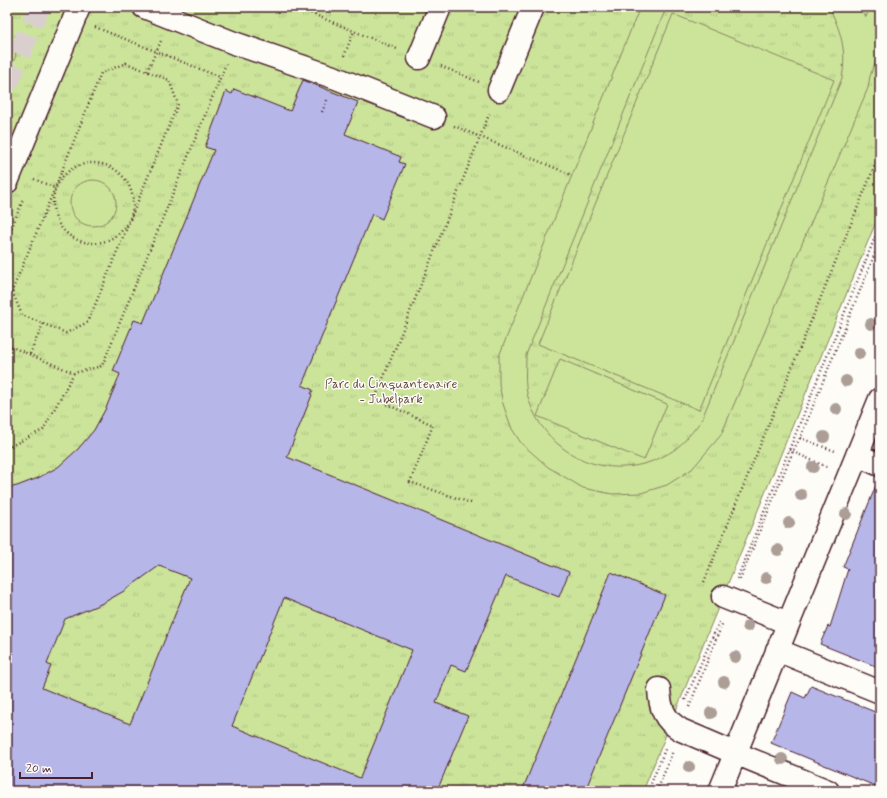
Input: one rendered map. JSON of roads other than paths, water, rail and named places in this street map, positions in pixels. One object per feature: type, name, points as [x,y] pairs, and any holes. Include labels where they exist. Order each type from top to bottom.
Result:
[{"type":"street","points":[[7,182],[79,7]]},
{"type":"street","points":[[144,7],[234,43],[336,78],[434,118]]},
{"type":"street","points":[[419,58],[440,7]]},
{"type":"street","points":[[499,90],[533,7]]},
{"type":"street","points":[[720,791],[880,399]]},
{"type":"street","points":[[857,454],[880,465]]},
{"type":"street","points":[[728,599],[788,623]]},
{"type":"street","points":[[777,650],[880,692]]},
{"type":"street","points":[[659,689],[661,708],[665,715],[678,728],[828,791]]},
{"type":"tunnel","points":[[7,85],[39,7]]},
{"type":"park label","name":"Parc du Cinquantenaire - Jubelpark","points":[[391,392]]}]
